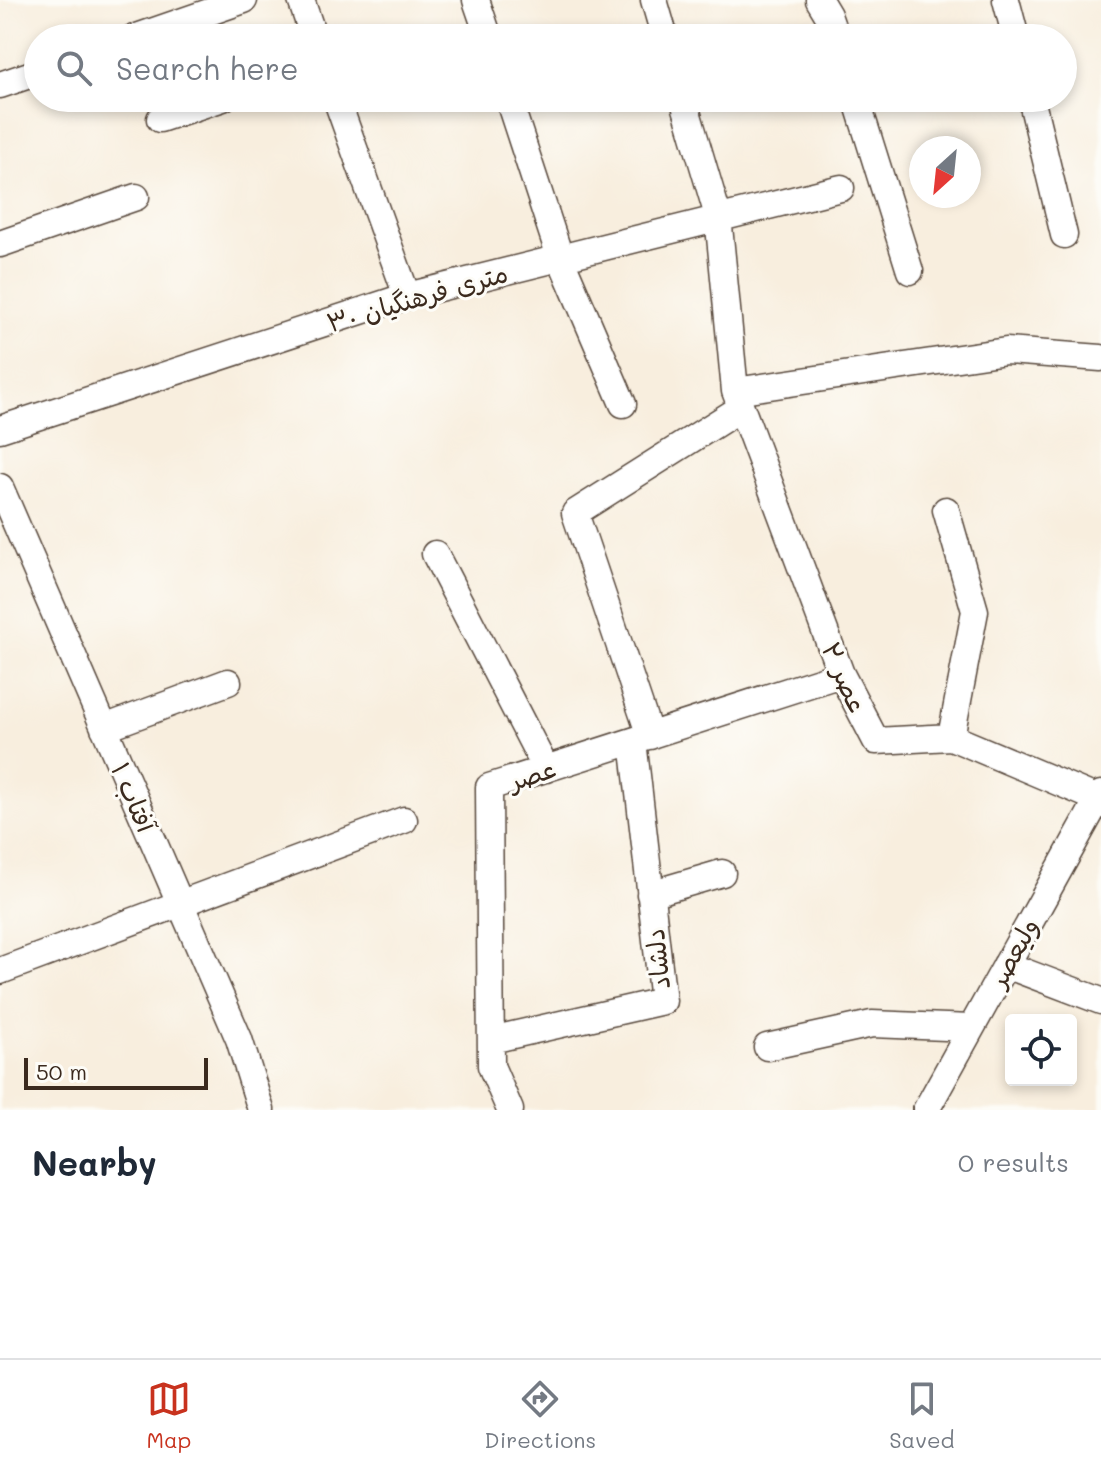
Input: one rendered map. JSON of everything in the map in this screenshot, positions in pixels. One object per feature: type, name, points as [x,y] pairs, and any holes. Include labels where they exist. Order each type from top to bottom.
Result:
[{"type":"street","points":[[175,24],[244,0]]},
{"type":"street","points":[[301,0],[309,24]]},
{"type":"street","points":[[476,0],[484,24]]},
{"type":"street","points":[[654,0],[661,24]]},
{"type":"street","points":[[819,0],[831,24]]},
{"type":"street","points":[[1006,0],[1012,24]]},
{"type":"street","points":[[0,85],[24,77]]},
{"type":"street","points":[[160,119],[181,112]]},
{"type":"street","points":[[341,112],[407,296]]},
{"type":"street","points":[[513,112],[560,257],[623,404]]},
{"type":"street","name":"عصر ۲","points":[[687,112],[718,216],[738,400],[841,674],[876,741],[951,737],[1099,796]]},
{"type":"street","points":[[860,112],[910,271]]},
{"type":"street","points":[[1034,112],[1064,235]]},
{"type":"street","name":"۳۰ متری فرهنگیان","points":[[0,429],[407,296],[718,216],[841,188]]},
{"type":"street","points":[[0,244],[136,197]]},
{"type":"street","points":[[738,400],[1006,351],[1101,358]]},
{"type":"street","name":"دلشاد","points":[[491,1040],[663,1001],[650,894],[642,739],[575,513],[738,400]]},
{"type":"street","name":"آفتاب ۱","points":[[0,487],[239,1039],[261,1110]]},
{"type":"street","points":[[946,510],[975,611],[951,737]]},
{"type":"street","points":[[435,554],[546,769]]},
{"type":"street","name":"عصر","points":[[510,1110],[491,1066],[489,787],[841,674]]},
{"type":"street","points":[[104,728],[228,682]]},
{"type":"street","name":"ولیعصر","points":[[926,1110],[1099,796]]},
{"type":"street","points":[[0,971],[404,820]]},
{"type":"street","points":[[650,894],[722,873]]},
{"type":"street","points":[[1006,965],[1101,1001]]},
{"type":"street","points":[[767,1047],[872,1024],[971,1028]]}]
